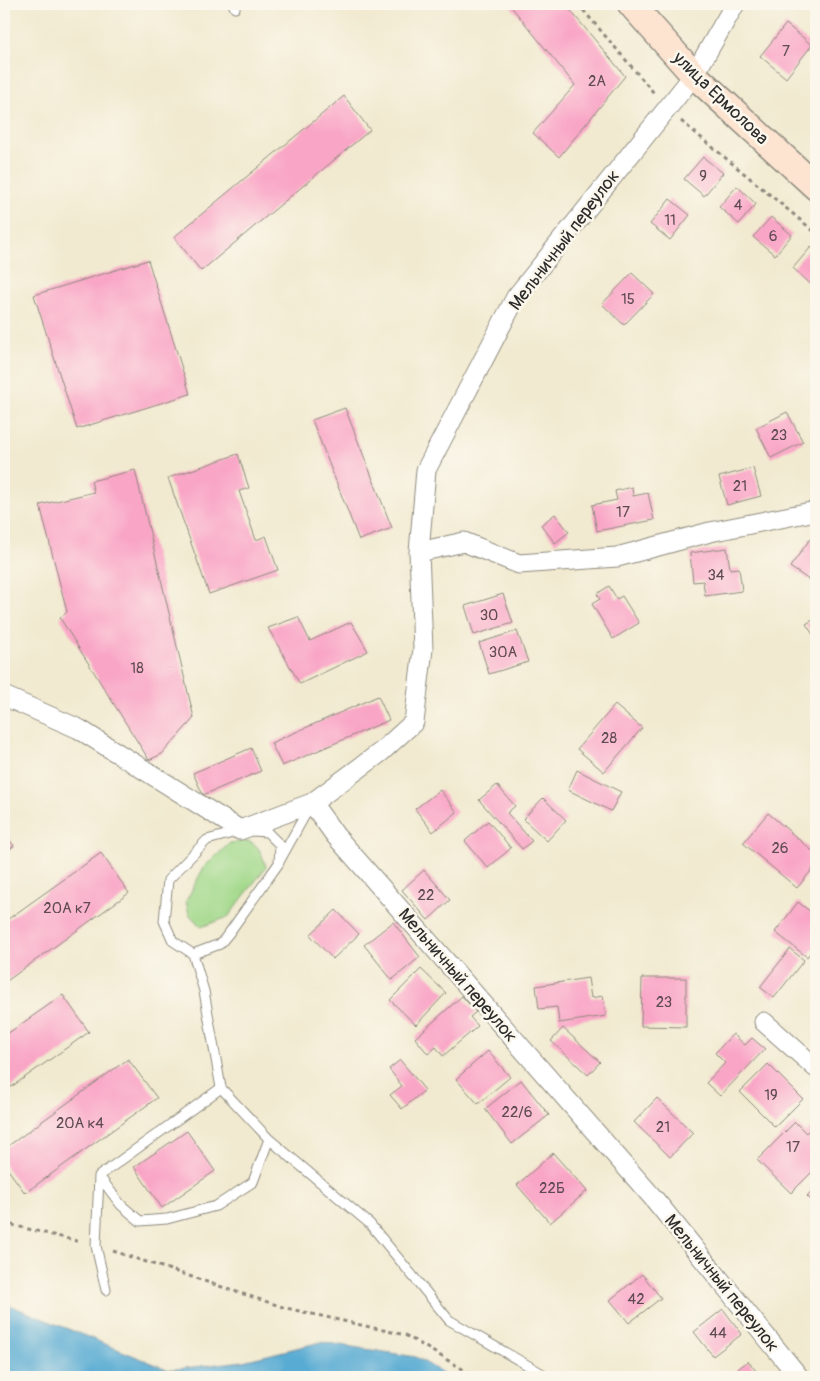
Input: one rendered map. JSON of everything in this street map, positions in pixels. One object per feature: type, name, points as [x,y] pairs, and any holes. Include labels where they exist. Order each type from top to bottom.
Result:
[{"type":"street","name":"улица Ермолова","points":[[631,4],[694,75],[816,187]]},
{"type":"street","name":"Мельничный переулок","points":[[735,4],[694,75],[516,297],[426,470],[419,552],[423,649],[414,722],[381,752],[312,803],[335,835],[655,1200],[799,1377]]},
{"type":"street","points":[[419,552],[464,542],[519,564],[617,557],[710,532],[816,511]]},
{"type":"street","points":[[4,696],[79,729],[240,830],[312,803]]},
{"type":"street","points":[[764,1022],[816,1068]]},
{"type":"lane","points":[[193,954],[220,944],[279,863],[312,803]]},
{"type":"lane","points":[[279,863],[280,845],[267,832],[240,830],[207,840],[168,880],[164,921],[173,941],[193,954],[204,991],[221,1088],[269,1139],[370,1224],[450,1320],[541,1373],[543,1377]]},
{"type":"lane","points":[[99,1176],[221,1088]]},
{"type":"lane","points":[[99,1176],[120,1205],[140,1221],[167,1219],[216,1206],[253,1182],[269,1139]]},
{"type":"lane","points":[[99,1176],[96,1246],[106,1290]]},
{"type":"path","points":[[578,4],[667,108],[693,132],[816,234]]},
{"type":"path","points":[[4,1223],[96,1246],[286,1308],[405,1335],[476,1377]]},
{"type":"green space","points":[[248,841],[258,848],[266,867],[228,917],[201,927],[189,914],[186,901],[204,867],[230,843]]},
{"type":"water","points":[[4,1303],[169,1370],[243,1361],[321,1342],[416,1357],[449,1377],[4,1377]]},
{"type":"building","points":[[509,4],[565,4],[625,76],[559,157],[533,133],[575,85]]},
{"type":"building","points":[[786,24],[812,45],[786,78],[760,56]]},
{"type":"building","points":[[344,96],[370,130],[201,271],[174,237]]},
{"type":"building","points":[[703,157],[723,173],[704,196],[684,179]]},
{"type":"building","points":[[737,186],[756,204],[739,224],[719,207]]},
{"type":"building","points":[[670,199],[690,215],[670,240],[650,224]]},
{"type":"building","points":[[771,217],[792,235],[775,255],[753,237]]},
{"type":"building","points":[[811,247],[816,252],[816,289],[793,268]]},
{"type":"building","points":[[148,260],[190,394],[77,429],[34,295]]},
{"type":"building","points":[[632,273],[654,294],[624,325],[602,304]]},
{"type":"building","points":[[345,408],[392,528],[359,540],[312,420]]},
{"type":"building","points":[[787,412],[803,442],[771,458],[756,428]]},
{"type":"building","points":[[238,454],[249,488],[239,491],[256,540],[266,536],[278,570],[209,594],[168,478]]},
{"type":"building","points":[[753,468],[761,496],[727,505],[719,477]]},
{"type":"building","points":[[135,470],[194,718],[162,754],[149,760],[60,618],[67,612],[40,505],[94,492],[91,481]]},
{"type":"building","points":[[632,487],[633,496],[648,493],[654,520],[597,531],[592,505],[617,500],[615,491]]},
{"type":"building","points":[[555,514],[569,532],[555,543],[541,525]]},
{"type":"building","points":[[810,539],[816,543],[816,570],[809,580],[790,567]]},
{"type":"building","points":[[727,548],[730,569],[739,568],[742,591],[705,596],[703,581],[693,582],[690,553]]},
{"type":"building","points":[[609,586],[617,599],[622,596],[639,623],[613,639],[592,604],[600,599],[597,594]]},
{"type":"building","points":[[503,594],[513,623],[474,635],[465,606]]},
{"type":"building","points":[[298,617],[310,641],[351,622],[368,651],[300,684],[268,628]]},
{"type":"building","points":[[816,618],[816,639],[806,624]]},
{"type":"building","points":[[517,631],[528,662],[489,674],[479,643]]},
{"type":"building","points":[[378,696],[389,720],[282,766],[271,743]]},
{"type":"building","points":[[615,705],[642,728],[604,772],[577,749]]},
{"type":"building","points":[[251,748],[261,771],[203,795],[193,773]]},
{"type":"building","points":[[577,770],[621,792],[611,811],[568,790]]},
{"type":"building","points":[[497,785],[515,806],[507,813],[532,841],[522,849],[479,800]]},
{"type":"building","points":[[440,790],[457,812],[433,832],[415,809]]},
{"type":"building","points":[[543,798],[566,820],[547,841],[523,819]]},
{"type":"building","points":[[768,813],[816,854],[816,865],[797,888],[743,843]]},
{"type":"building","points":[[488,821],[511,848],[488,868],[465,841]]},
{"type":"building","points":[[4,832],[14,846],[4,853]]},
{"type":"building","points":[[101,853],[129,893],[4,983],[4,922]]},
{"type":"building","points":[[424,870],[450,900],[428,920],[402,890]]},
{"type":"building","points":[[798,902],[816,916],[816,945],[807,957],[775,932]]},
{"type":"building","points":[[336,910],[359,934],[333,959],[310,935]]},
{"type":"building","points":[[393,922],[420,957],[392,980],[364,945]]},
{"type":"building","points":[[790,949],[804,960],[774,998],[760,987]]},
{"type":"building","points":[[421,969],[446,993],[416,1025],[390,1000]]},
{"type":"building","points":[[588,978],[591,998],[603,996],[606,1016],[559,1023],[557,1007],[539,1009],[536,986]]},
{"type":"building","points":[[642,978],[686,978],[686,1027],[641,1026]]},
{"type":"building","points":[[63,995],[89,1032],[4,1092],[4,1036]]},
{"type":"building","points":[[462,996],[476,1012],[470,1017],[478,1026],[443,1056],[436,1047],[428,1054],[415,1038]]},
{"type":"building","points":[[563,1028],[600,1062],[588,1075],[551,1041]]},
{"type":"building","points":[[733,1034],[745,1045],[752,1038],[765,1049],[720,1096],[706,1083],[725,1063],[715,1053]]},
{"type":"building","points":[[488,1051],[510,1077],[478,1104],[456,1079]]},
{"type":"building","points":[[128,1059],[157,1098],[25,1193],[4,1164],[4,1149]]},
{"type":"building","points":[[400,1060],[425,1090],[402,1109],[390,1095],[402,1086],[389,1069]]},
{"type":"building","points":[[768,1064],[803,1099],[775,1127],[740,1092]]},
{"type":"building","points":[[521,1080],[549,1115],[512,1144],[485,1109]]},
{"type":"building","points":[[657,1098],[693,1133],[670,1157],[634,1122]]},
{"type":"building","points":[[795,1122],[806,1133],[812,1127],[816,1131],[816,1168],[791,1193],[757,1160]]},
{"type":"building","points":[[187,1131],[215,1171],[162,1208],[134,1167]]},
{"type":"building","points":[[553,1153],[587,1191],[550,1223],[517,1185]]},
{"type":"building","points":[[816,1186],[816,1205],[807,1196]]},
{"type":"building","points":[[642,1274],[661,1298],[629,1323],[610,1300]]},
{"type":"building","points":[[723,1309],[742,1334],[713,1356],[694,1332]]},
{"type":"building","points":[[748,1361],[761,1377],[728,1377]]}]
